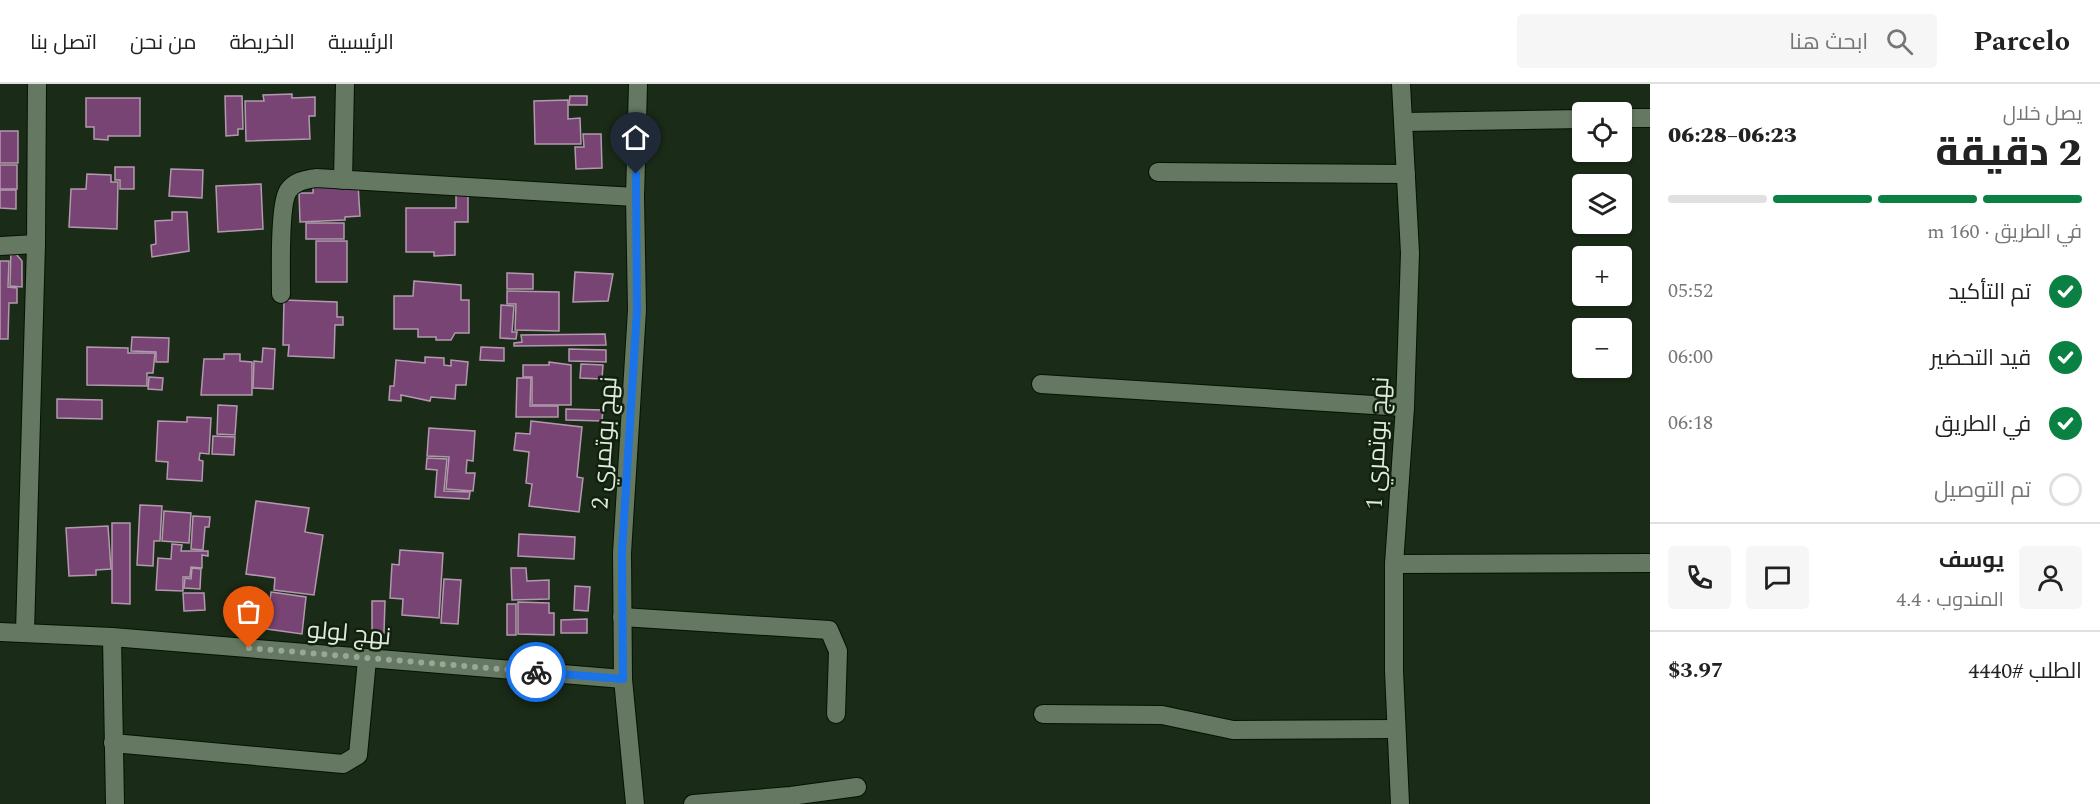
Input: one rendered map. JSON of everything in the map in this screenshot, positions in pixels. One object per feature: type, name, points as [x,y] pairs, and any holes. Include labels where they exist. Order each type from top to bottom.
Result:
[{"type":"street","points":[[25,632],[36,244],[37,84]]},
{"type":"street","points":[[343,180],[345,84]]},
{"type":"street","name":"نهج بوتمري 2","points":[[635,804],[623,679],[622,552],[637,310],[635,197],[638,84]]},
{"type":"street","name":"نهج بوتمري 1","points":[[1400,804],[1396,729],[1394,564],[1405,407],[1410,253],[1401,84]]},
{"type":"street","points":[[1632,118],[1650,118]]},
{"type":"street","points":[[1403,122],[1572,119]]},
{"type":"street","points":[[1158,172],[1406,174]]},
{"type":"street","points":[[281,294],[283,207],[287,192],[298,182],[316,178],[635,197]]},
{"type":"street","points":[[0,246],[36,244]]},
{"type":"street","points":[[1041,384],[1405,407]]},
{"type":"street","points":[[1394,564],[1650,563]]},
{"type":"street","points":[[622,617],[829,630],[838,651],[836,714]]},
{"type":"street","name":"نهج لولو","points":[[0,632],[112,637],[368,660],[623,679]]},
{"type":"street","points":[[112,637],[115,804]]},
{"type":"street","points":[[113,743],[343,764],[358,755],[368,660]]},
{"type":"street","points":[[1043,714],[1162,715],[1233,729],[1396,729]]},
{"type":"street","points":[[693,804],[791,796],[857,787]]},
{"type":"building","points":[[292,94],[292,98],[315,97],[315,116],[309,116],[310,139],[246,141],[245,101],[264,101],[263,95]]},
{"type":"building","points":[[225,96],[242,96],[243,129],[238,129],[238,135],[226,136]]},
{"type":"building","points":[[570,96],[587,96],[587,105],[569,105]]},
{"type":"building","points":[[86,98],[140,98],[140,136],[108,136],[108,140],[94,139],[94,127],[86,127]]},
{"type":"building","points":[[568,100],[568,119],[580,118],[581,144],[535,144],[534,101]]},
{"type":"building","points":[[0,131],[18,131],[18,163],[0,163]]},
{"type":"building","points":[[583,134],[601,134],[602,168],[576,169],[575,147],[584,147]]},
{"type":"building","points":[[0,165],[17,165],[17,189],[0,189]]},
{"type":"building","points":[[115,167],[134,167],[134,189],[120,189],[120,180],[115,180]]},
{"type":"building","points":[[171,169],[203,170],[202,198],[169,196]]},
{"type":"building","points":[[87,174],[111,175],[111,182],[118,182],[117,229],[69,227],[71,189],[86,189]]},
{"type":"building","points":[[313,183],[358,184],[360,216],[345,217],[345,220],[300,222],[299,193],[313,193]]},
{"type":"building","points":[[261,184],[263,229],[218,232],[216,186]]},
{"type":"building","points":[[0,190],[16,190],[16,209],[0,208]]},
{"type":"building","points":[[456,192],[468,192],[468,222],[455,222],[455,255],[434,256],[434,252],[406,252],[406,208],[456,208]]},
{"type":"building","points":[[172,212],[187,212],[189,251],[152,257],[151,245],[156,244],[155,221],[172,220]]},
{"type":"building","points":[[306,223],[344,223],[344,239],[306,239]]},
{"type":"building","points":[[316,241],[347,241],[347,282],[316,282]]},
{"type":"building","points":[[11,248],[22,261],[22,287],[10,286]]},
{"type":"building","points":[[0,261],[9,261],[8,287],[17,288],[17,303],[9,303],[8,339],[0,339]]},
{"type":"building","points":[[575,272],[613,274],[608,301],[573,302]]},
{"type":"building","points":[[507,273],[533,274],[533,289],[507,289]]},
{"type":"building","points":[[414,281],[461,285],[461,300],[469,300],[469,333],[455,333],[451,340],[436,340],[436,337],[418,337],[418,329],[394,329],[394,296],[413,296]]},
{"type":"building","points":[[507,291],[559,292],[559,331],[515,330],[516,304],[507,304]]},
{"type":"building","points":[[284,300],[337,302],[337,317],[343,317],[343,325],[335,325],[334,358],[288,356],[289,345],[283,345]]},
{"type":"building","points":[[501,305],[514,306],[512,332],[517,332],[516,339],[500,338]]},
{"type":"building","points":[[605,334],[606,345],[514,346],[514,343],[522,342],[521,335]]},
{"type":"building","points":[[132,337],[169,338],[168,362],[156,362],[156,352],[131,351]]},
{"type":"building","points":[[87,347],[128,348],[128,353],[155,353],[153,373],[147,373],[147,386],[87,385]]},
{"type":"building","points":[[481,347],[504,348],[504,361],[480,360]]},
{"type":"building","points":[[263,348],[275,349],[273,389],[253,388],[254,361],[262,362]]},
{"type":"building","points":[[569,349],[606,350],[606,362],[569,361]]},
{"type":"building","points":[[224,354],[240,354],[240,361],[252,362],[252,395],[201,395],[204,359],[224,359]]},
{"type":"building","points":[[425,357],[444,358],[444,365],[451,366],[451,360],[468,362],[466,385],[456,385],[455,399],[431,397],[430,401],[401,395],[401,401],[389,400],[390,386],[394,386],[396,360],[425,363]]},
{"type":"building","points":[[549,362],[571,365],[571,405],[532,405],[532,377],[523,377],[523,365],[549,365]]},
{"type":"building","points":[[581,364],[603,365],[602,379],[580,378]]},
{"type":"building","points":[[149,377],[163,378],[162,390],[148,389]]},
{"type":"building","points":[[517,378],[531,378],[530,406],[558,406],[558,417],[516,417]]},
{"type":"building","points":[[57,399],[102,400],[102,419],[57,418]]},
{"type":"building","points":[[218,405],[237,406],[235,435],[217,434]]},
{"type":"building","points":[[566,409],[603,410],[602,421],[566,420]]},
{"type":"building","points":[[187,417],[211,418],[209,454],[200,453],[199,460],[203,461],[202,481],[167,479],[168,462],[156,461],[158,421],[187,422]]},
{"type":"building","points":[[531,421],[582,427],[577,477],[583,478],[579,512],[529,506],[532,484],[526,483],[529,452],[514,450],[516,433],[530,434]]},
{"type":"building","points":[[429,428],[475,431],[473,461],[467,460],[466,473],[475,473],[473,491],[446,489],[449,457],[427,456]]},
{"type":"building","points":[[213,436],[235,437],[234,455],[212,454]]},
{"type":"building","points":[[427,458],[447,459],[444,491],[470,492],[469,499],[435,497],[437,470],[426,469]]},
{"type":"building","points":[[256,501],[309,508],[305,532],[323,535],[314,595],[274,590],[275,578],[246,574]]},
{"type":"building","points":[[140,505],[162,506],[160,541],[154,541],[153,566],[137,565]]},
{"type":"building","points":[[164,511],[191,513],[189,543],[162,541]]},
{"type":"building","points":[[193,516],[210,517],[209,527],[205,527],[203,550],[191,549]]},
{"type":"building","points":[[112,523],[130,523],[130,604],[112,603]]},
{"type":"building","points":[[108,526],[111,569],[96,570],[96,575],[69,576],[66,528]]},
{"type":"building","points":[[519,534],[575,537],[574,559],[518,556]]},
{"type":"building","points":[[172,544],[182,545],[181,551],[208,551],[208,556],[202,555],[202,568],[191,567],[190,577],[183,577],[183,591],[156,590],[158,558],[171,559]]},
{"type":"building","points":[[400,550],[443,553],[439,618],[402,615],[403,599],[390,598],[392,564],[399,565]]},
{"type":"building","points":[[192,568],[201,569],[200,589],[184,588],[185,578],[191,579]]},
{"type":"building","points":[[511,568],[526,568],[527,581],[549,580],[549,599],[512,600]]},
{"type":"building","points":[[444,579],[461,580],[458,624],[441,623]]},
{"type":"building","points":[[575,586],[590,587],[588,611],[574,610]]},
{"type":"building","points":[[271,592],[306,597],[302,634],[267,629]]},
{"type":"building","points":[[183,593],[204,593],[205,610],[184,611]]},
{"type":"building","points":[[372,601],[385,601],[384,633],[372,632]]},
{"type":"building","points":[[518,602],[549,603],[549,613],[554,613],[554,635],[518,634]]},
{"type":"building","points":[[507,604],[516,604],[516,635],[507,635]]},
{"type":"building","points":[[587,619],[587,633],[561,633],[561,620]]},
{"type":"way so far","points":[[249,648],[368,660],[536,672]]},
{"type":"route","points":[[536,672],[623,679],[622,552],[637,310],[636,174]]}]
